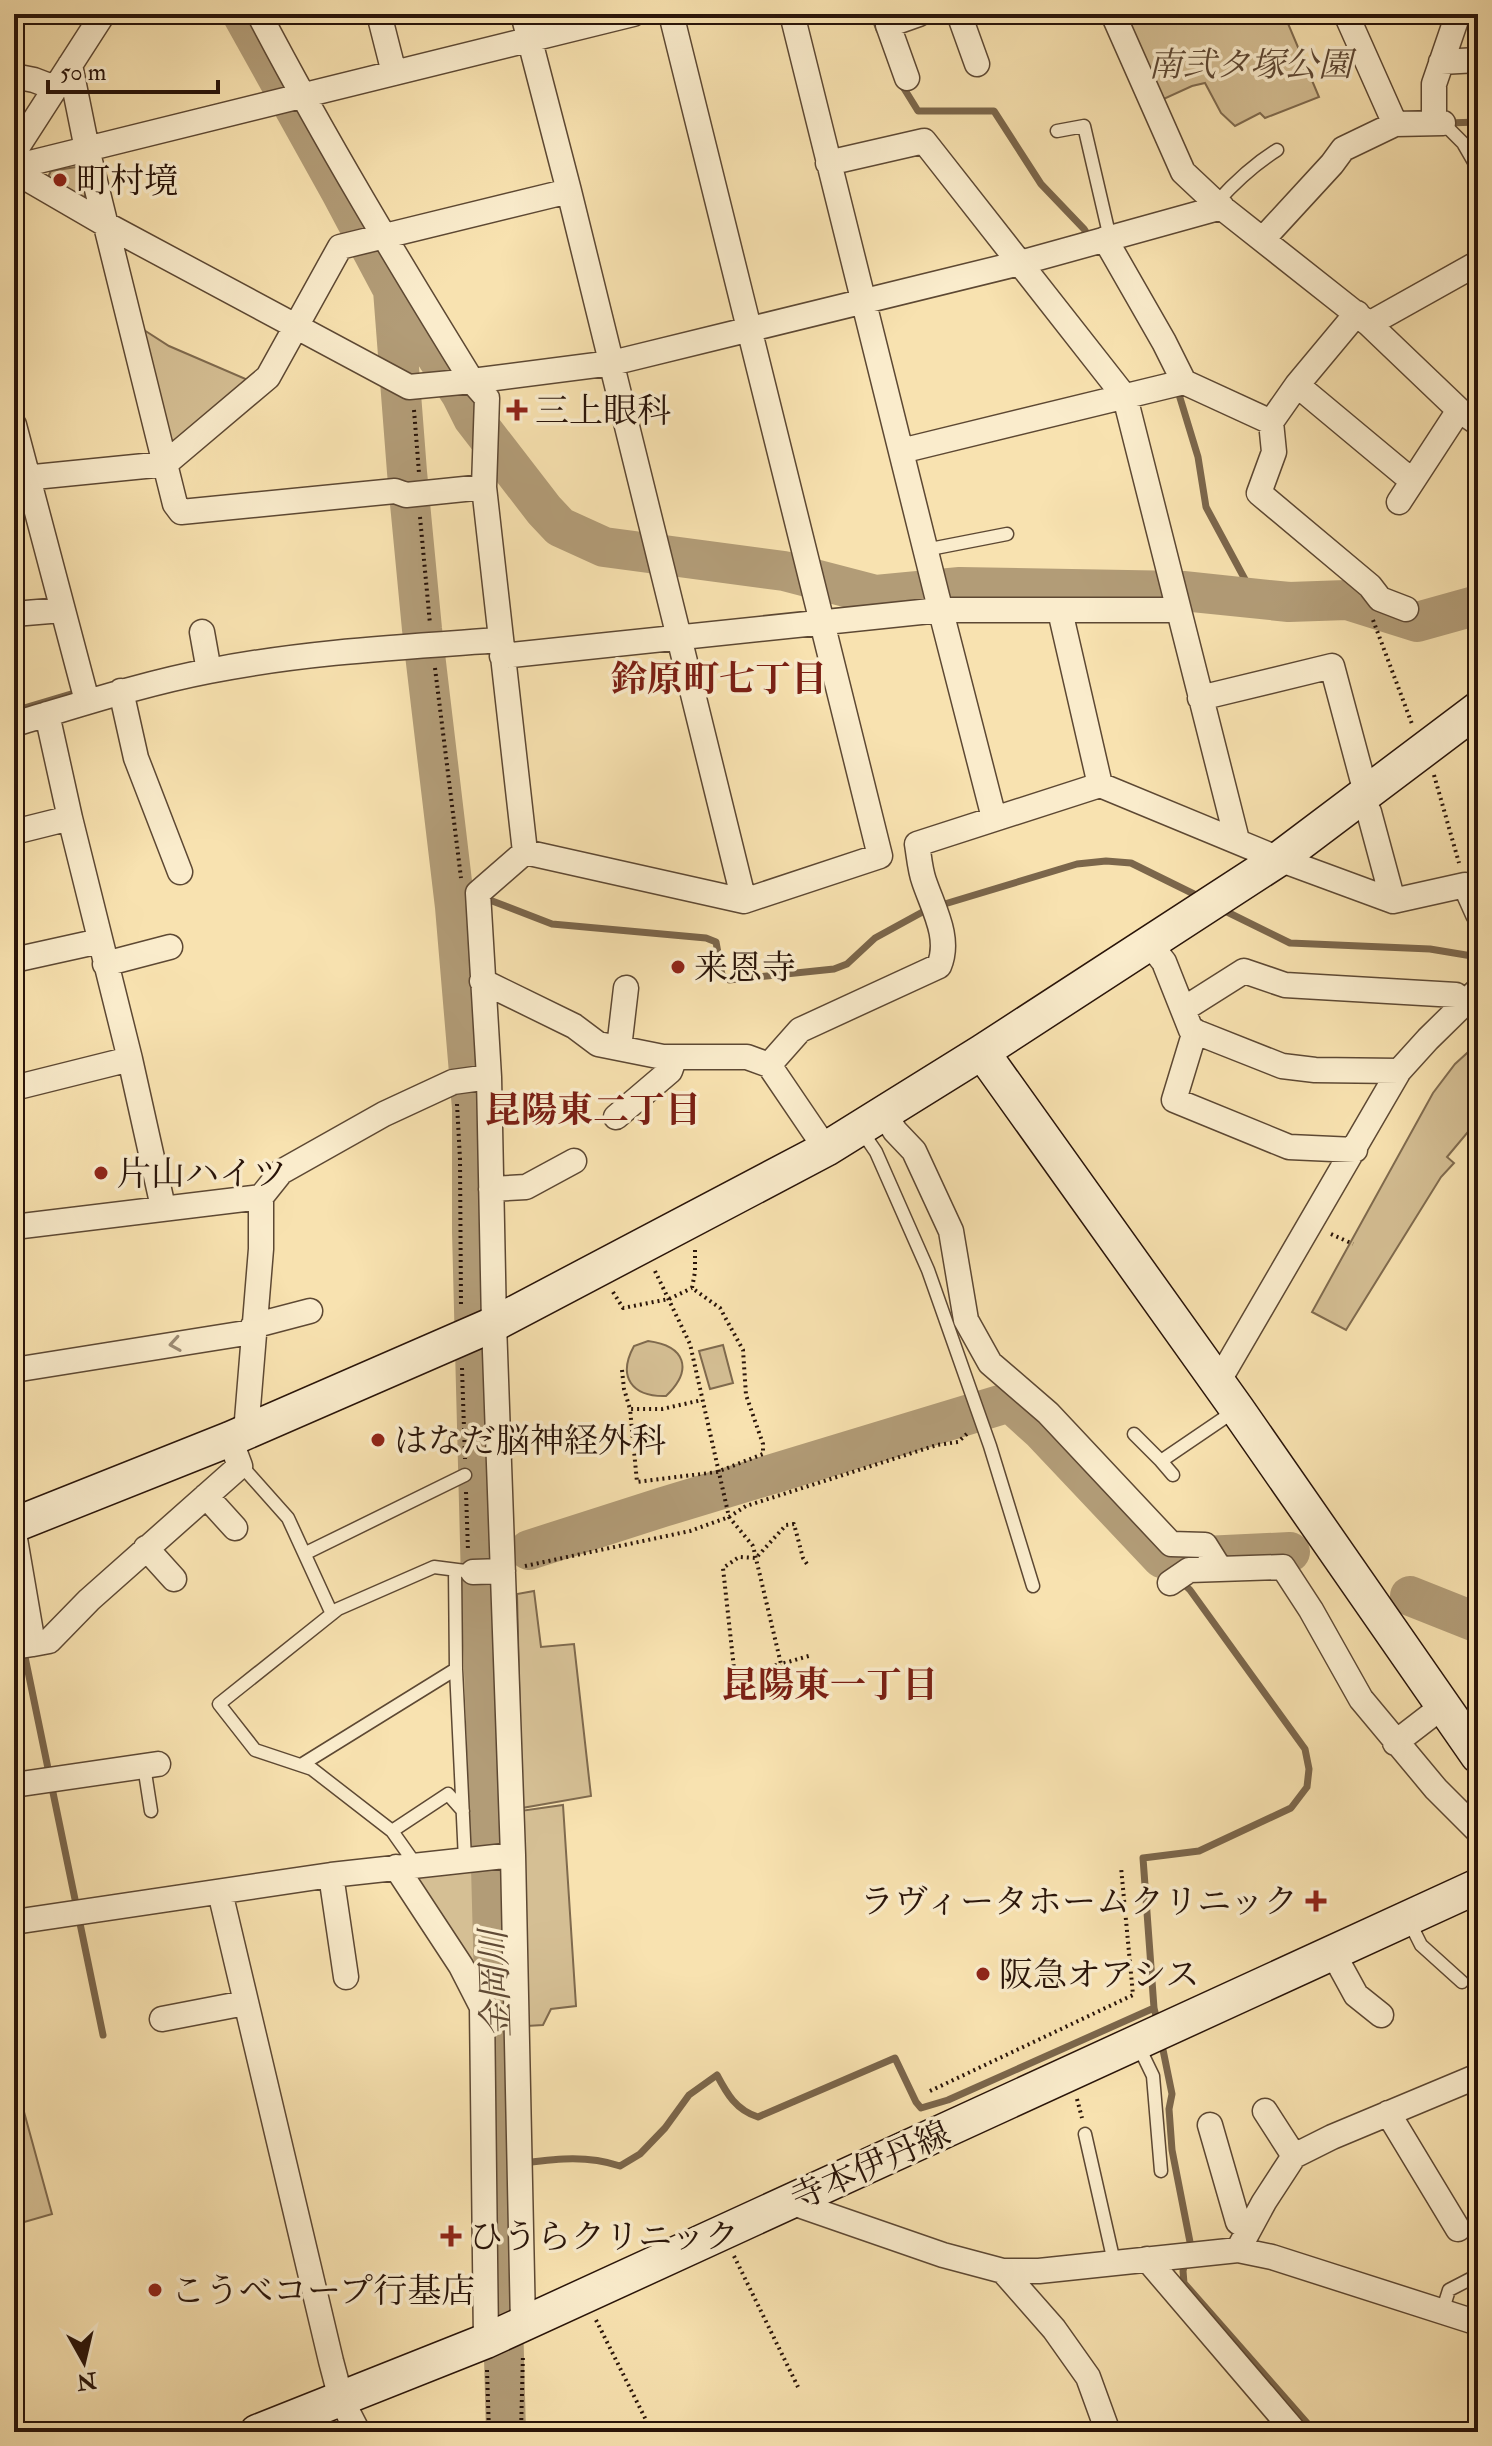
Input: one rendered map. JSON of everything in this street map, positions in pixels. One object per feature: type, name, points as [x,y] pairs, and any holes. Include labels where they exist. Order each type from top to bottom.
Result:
[{"type":"street","points":[[14,156],[103,14]]},
{"type":"street","points":[[259,14],[292,99],[371,238],[462,382],[487,398],[484,487],[525,852]]},
{"type":"street","points":[[379,14],[394,73]]},
{"type":"street","points":[[523,14],[744,901]]},
{"type":"street","points":[[14,169],[633,14]]},
{"type":"street","points":[[671,14],[880,856]]},
{"type":"street","points":[[792,14],[994,818]]},
{"type":"street","points":[[907,78],[888,25],[919,14]]},
{"type":"street","points":[[959,14],[977,64]]},
{"type":"street","points":[[1113,14],[1183,172],[1219,205],[1363,319],[1469,417],[1411,480],[1399,502]]},
{"type":"street","points":[[1346,14],[1395,124]]},
{"type":"street","points":[[1263,239],[1343,149],[1395,124],[1438,122],[1434,84],[1458,14]]},
{"type":"street","points":[[1441,62],[1478,60]]},
{"type":"street","points":[[70,65],[87,149],[165,464],[175,504],[181,512],[395,491],[406,495],[484,487]]},
{"type":"street","points":[[14,76],[55,88]]},
{"type":"street","points":[[828,163],[924,141],[1125,397],[1237,840]]},
{"type":"street","points":[[14,169],[107,225],[401,382],[462,382],[612,363],[1020,263],[1219,205]]},
{"type":"street","points":[[22,478],[165,464],[268,377],[340,247],[569,191]]},
{"type":"street","points":[[1108,239],[1184,382],[1271,422]]},
{"type":"street","points":[[1406,609],[1380,599],[1370,586],[1259,493],[1274,452],[1271,422],[1297,385],[1363,319],[1478,263]]},
{"type":"street","points":[[901,451],[1184,382]]},
{"type":"street","points":[[1297,385],[1411,480]]},
{"type":"street","points":[[14,425],[22,478],[87,701]]},
{"type":"street","points":[[14,724],[121,691],[209,671],[401,646],[501,648],[679,638],[821,622],[937,596],[1060,611],[1175,598]]},
{"type":"street","points":[[14,614],[62,610]]},
{"type":"street","points":[[1060,611],[1100,785]]},
{"type":"street","points":[[202,632],[209,671]]},
{"type":"street","points":[[1200,698],[1332,666],[1362,796],[1393,901]]},
{"type":"street","points":[[121,691],[136,758],[180,872]]},
{"type":"street","points":[[14,1525],[238,1445],[494,1324],[826,1149],[982,1052],[1279,859],[1478,709]]},
{"type":"street","points":[[47,714],[163,1207]]},
{"type":"street","points":[[525,852],[744,901],[1100,785],[1279,859],[1393,901],[1465,885],[1478,914]]},
{"type":"street","points":[[14,832],[70,818]]},
{"type":"street","points":[[769,1065],[800,1030],[939,966],[944,954],[938,915],[922,878],[917,844]]},
{"type":"street","points":[[504,2333],[517,2004],[513,1855],[480,1571],[494,1324],[489,1077],[478,893],[525,852]]},
{"type":"street","points":[[1149,943],[1164,962],[1190,1020],[1174,1100],[1289,1147],[1355,1150]]},
{"type":"street","points":[[14,960],[170,947]]},
{"type":"street","points":[[1190,1020],[1244,971],[1285,985],[1471,997]]},
{"type":"street","points":[[482,981],[574,1026],[598,1044],[663,1057],[747,1057],[769,1065],[826,1149]]},
{"type":"street","points":[[619,1048],[626,988]]},
{"type":"street","points":[[1227,1396],[1399,1071],[1471,997]]},
{"type":"street","points":[[1190,1020],[1282,1066],[1315,1070],[1399,1071]]},
{"type":"street","points":[[982,1052],[1478,1756]]},
{"type":"street","points":[[616,1117],[670,1071],[675,1057]]},
{"type":"street","points":[[14,1088],[130,1059]]},
{"type":"street","points":[[14,1533],[23,1646],[49,1641],[89,1600],[240,1466],[238,1445],[261,1249],[261,1197],[281,1172],[384,1114],[453,1082],[489,1077]]},
{"type":"street","points":[[872,1120],[895,1131],[914,1151],[951,1231],[966,1320],[990,1363],[1048,1413],[1171,1544],[1205,1545],[1220,1569]]},
{"type":"street","points":[[491,1189],[526,1187],[574,1161]]},
{"type":"street","points":[[14,1227],[261,1197]]},
{"type":"street","points":[[14,1370],[253,1329],[310,1311]]},
{"type":"street","points":[[206,1496],[235,1528]]},
{"type":"street","points":[[146,1548],[174,1579]]},
{"type":"street","points":[[1170,1583],[1189,1570],[1283,1567],[1361,1699],[1395,1743],[1478,1831]]},
{"type":"street","points":[[1395,1743],[1443,1706]]},
{"type":"street","points":[[14,1785],[151,1765]]},
{"type":"street","points":[[14,1922],[331,1875],[513,1855]]},
{"type":"street","points":[[406,1866],[482,2007],[504,2333]]},
{"type":"street","points":[[331,1875],[346,1977]]},
{"type":"street","name":"寺本伊丹線","points":[[257,2432],[504,2333],[1478,1886]]},
{"type":"street","points":[[220,1892],[341,2399],[358,2432]]},
{"type":"street","points":[[1333,1953],[1356,1995],[1381,2015]]},
{"type":"street","points":[[162,2019],[245,2003]]},
{"type":"street","points":[[482,2007],[517,2004]]},
{"type":"street","points":[[790,2202],[943,2255],[1003,2271],[1039,2271],[1147,2259],[1243,2239],[1294,2156],[1478,2076]]},
{"type":"street","points":[[1265,2111],[1294,2156]]},
{"type":"street","points":[[1388,2113],[1458,2229]]},
{"type":"street","points":[[1210,2125],[1243,2239],[1272,2257],[1478,2323]]},
{"type":"street","points":[[1147,2259],[1295,2432]]},
{"type":"street","points":[[1003,2271],[1054,2329],[1088,2377],[1108,2432]]},
{"type":"lane","points":[[1438,122],[1463,143],[1478,169]]},
{"type":"lane","points":[[1057,131],[1084,126],[1108,239]]},
{"type":"lane","points":[[1219,205],[1258,161],[1277,150]]},
{"type":"lane","points":[[925,550],[1007,534]]},
{"type":"lane","points":[[872,1120],[876,1152],[928,1270],[981,1421],[1033,1586]]},
{"type":"lane","points":[[1161,1461],[1227,1396]]},
{"type":"lane","points":[[1134,1434],[1173,1475]]},
{"type":"lane","points":[[238,1445],[288,1518],[332,1614]]},
{"type":"lane","points":[[306,1553],[465,1475]]},
{"type":"lane","points":[[406,1866],[392,1831],[312,1769],[255,1750],[219,1704],[338,1609],[434,1567],[480,1571],[456,1669],[465,1860]]},
{"type":"lane","points":[[301,1765],[456,1669]]},
{"type":"lane","points":[[151,1765],[151,1811]]},
{"type":"lane","points":[[392,1831],[448,1794],[463,1811]]},
{"type":"lane","points":[[1407,1919],[1421,1945],[1462,1982]]},
{"type":"lane","points":[[1138,2044],[1153,2076],[1161,2171]]},
{"type":"lane","points":[[1085,2134],[1114,2262]]},
{"type":"lane","points":[[1442,2312],[1449,2290],[1478,2275]]},
{"type":"path","points":[[692,1288],[695,1272],[694,1219]]},
{"type":"path","points":[[643,1246],[690,1344],[729,1517],[753,1546],[781,1664]]},
{"type":"path","points":[[599,1269],[623,1308],[669,1299],[692,1288]]},
{"type":"path","points":[[622,1370],[630,1409],[637,1482],[717,1472],[763,1454],[763,1444],[746,1395],[743,1350],[720,1308],[692,1288]]},
{"type":"path","points":[[630,1409],[662,1409],[702,1400]]},
{"type":"path","points":[[480,1571],[690,1531],[729,1517],[746,1506],[937,1445],[958,1442],[981,1421]]},
{"type":"path","points":[[756,1558],[786,1525],[794,1524],[803,1558],[809,1567]]},
{"type":"path","points":[[737,1696],[723,1568],[739,1557],[756,1558]]},
{"type":"path","points":[[734,1675],[812,1655]]},
{"type":"path","points":[[930,2091],[1133,1995],[1121,1867]]},
{"type":"path","points":[[1071,2073],[1085,2134]]},
{"type":"path","points":[[723,2232],[798,2387]]},
{"type":"path","points":[[584,2296],[652,2432]]},
{"type":"path","points":[[489,2432],[504,2333]]},
{"type":"path","points":[[504,2333],[521,2432]]},
{"type":"green space","name":"南弐タ塚公園","points":[[1132,14],[1284,14],[1319,97],[1265,118],[1260,113],[1235,126],[1221,113],[1205,83],[1155,103],[1119,19]]},
{"type":"green space","points":[[81,167],[87,192],[82,200],[49,181],[51,171]]},
{"type":"green space","points":[[144,330],[169,346],[248,380],[174,441],[167,440]]},
{"type":"green space","points":[[1478,1043],[1478,1102],[1472,1109],[1478,1120],[1447,1157],[1454,1163],[1441,1177],[1346,1330],[1312,1312],[1433,1093],[1455,1064]]},
{"type":"green space","points":[[648,1341],[670,1348],[681,1360],[680,1377],[666,1396],[636,1389],[628,1376],[629,1357],[634,1346]]},
{"type":"green space","points":[[723,1345],[733,1383],[710,1389],[699,1351]]},
{"type":"green space","points":[[534,1591],[541,1647],[574,1644],[591,1796],[522,1808],[517,1594]]},
{"type":"green space","points":[[563,1805],[576,2006],[551,2009],[543,2025],[527,2026],[520,1811]]},
{"type":"green space","points":[[475,1864],[479,1986],[403,1874]]},
{"type":"green space","points":[[14,2090],[18,2090],[52,2214],[14,2225]]},
{"type":"waterway","points":[[242,14],[393,290],[461,394],[473,418],[560,527],[604,547],[784,571],[876,595],[960,587],[1183,591],[1289,602],[1347,600],[1417,622],[1478,605]]},
{"type":"waterway","points":[[873,14],[879,30]]},
{"type":"waterway","points":[[900,82],[918,111],[994,111],[1041,184],[1091,240]]},
{"type":"waterway","points":[[1448,123],[1478,122]]},
{"type":"waterway","name":"金岡川","points":[[393,290],[422,629],[455,907],[472,1108],[472,1232],[506,2432]]},
{"type":"waterway","points":[[1177,388],[1198,457],[1206,507],[1255,598]]},
{"type":"waterway","points":[[14,711],[71,694]]},
{"type":"waterway","points":[[454,891],[487,899],[552,924],[706,938],[716,942],[722,975],[729,980],[834,969],[847,964],[875,938],[928,909],[1077,864],[1106,861],[1131,863],[1200,897]]},
{"type":"waterway","points":[[1221,909],[1290,943],[1430,949],[1478,957]]},
{"type":"waterway","points":[[529,1550],[1010,1402],[1042,1431],[1162,1558],[1290,1552]]},
{"type":"waterway","points":[[1158,2024],[1154,2008],[1143,1858],[1199,1851],[1291,1808],[1307,1787],[1309,1769],[1305,1749],[1190,1590],[1162,1563],[1162,1558]]},
{"type":"waterway","points":[[1410,1596],[1478,1623]]},
{"type":"waterway","points":[[24,1652],[103,2035]]},
{"type":"waterway","points":[[498,2166],[574,2159],[620,2166],[640,2154],[665,2128],[689,2095],[717,2075],[738,2106],[758,2117],[895,2058],[921,2108],[948,2100],[1154,2008]]},
{"type":"waterway","points":[[1161,2040],[1172,2094],[1169,2109],[1172,2150],[1190,2242],[1183,2271],[1184,2283],[1315,2432]]},
{"type":"place","name":"町村境","points":[[60,180]]},
{"type":"place","name":"三上眼科","points":[[517,410]]},
{"type":"place","name":"来恩寺","points":[[678,967]]},
{"type":"place","name":"片山ハイツ","points":[[101,1173]]},
{"type":"place","name":"はなだ脳神経外科","points":[[378,1440]]},
{"type":"place","name":"ラヴィータホームクリニック","points":[[1316,1901]]},
{"type":"place","name":"阪急オアシス","points":[[983,1974]]},
{"type":"place","name":"ひうらクリニック","points":[[451,2236]]},
{"type":"place","name":"こうべコープ行基店","points":[[155,2290]]},
{"type":"district","name":"鈴原町七丁目","points":[[719,678]]},
{"type":"district","name":"昆陽東二丁目","points":[[593,1109]]},
{"type":"district","name":"昆陽東一丁目","points":[[830,1684]]}]
